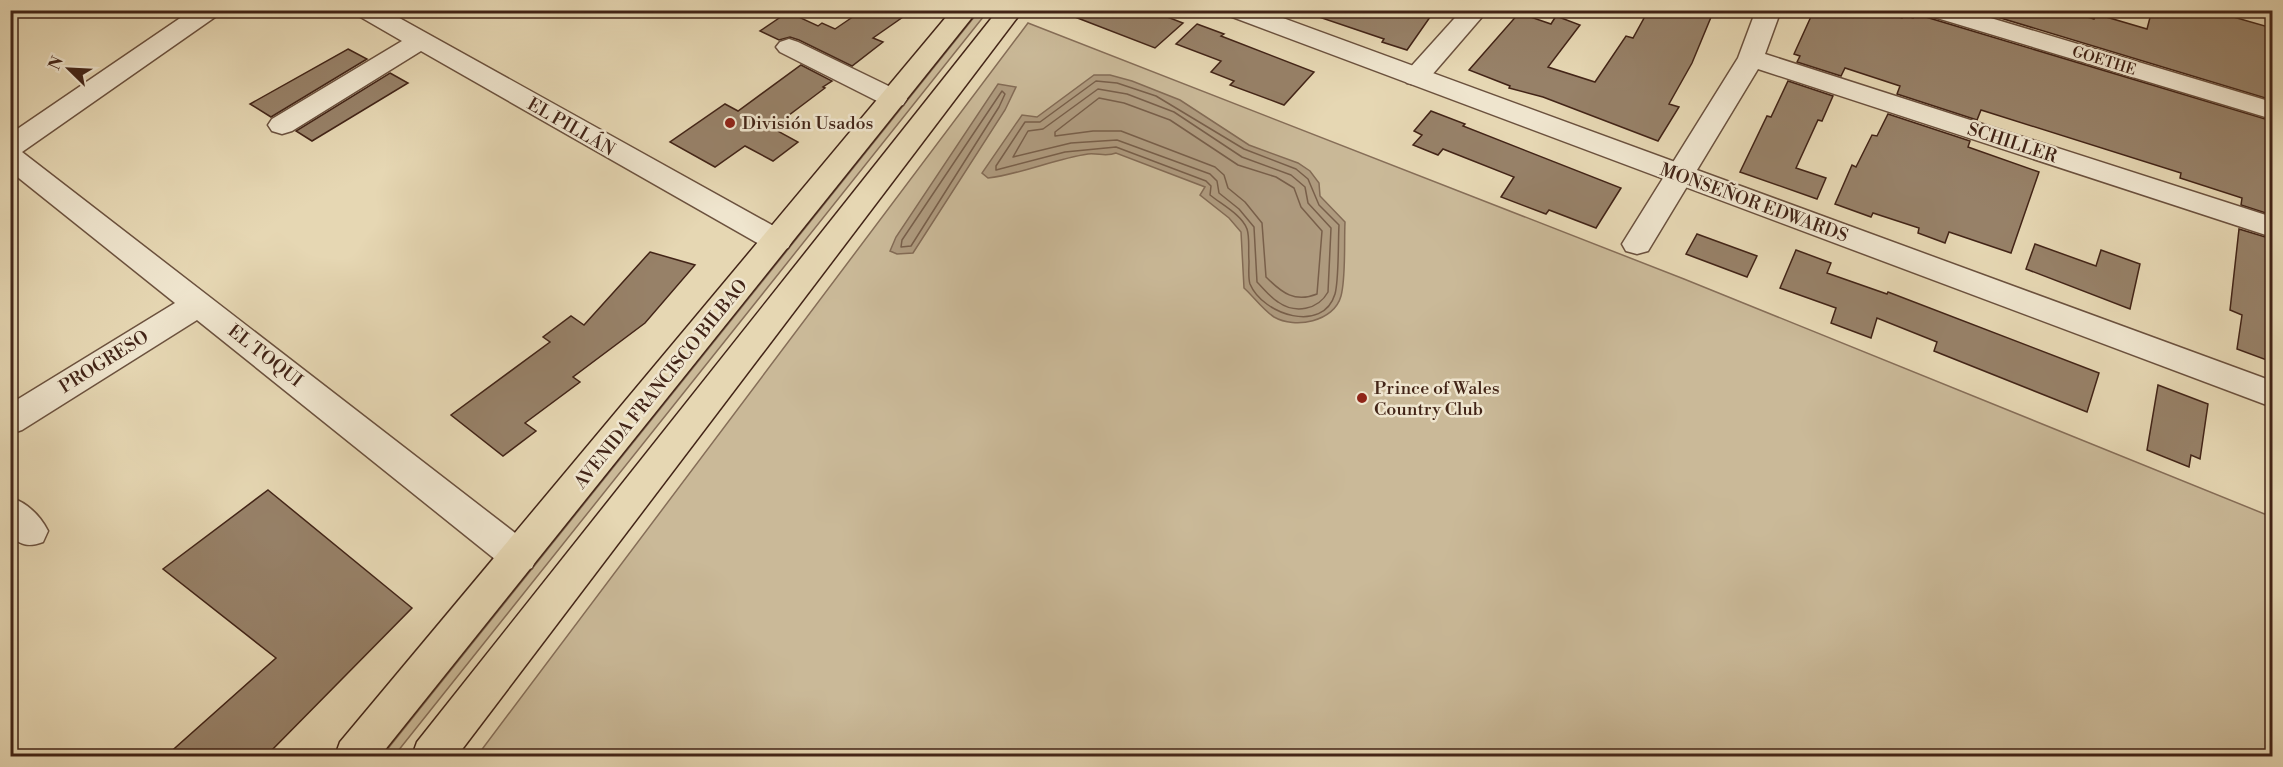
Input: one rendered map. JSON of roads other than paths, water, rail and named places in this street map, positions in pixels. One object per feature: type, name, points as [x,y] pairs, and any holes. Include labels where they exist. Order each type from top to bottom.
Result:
[{"type":"main road","name":"AVENIDA FRANCISCO BILBAO","points":[[355,756],[966,10]]},
{"type":"main road","points":[[432,756],[1011,10]]},
{"type":"street","points":[[10,147],[209,10]]},
{"type":"street","name":"EL PILLÁN","points":[[366,10],[777,242]]},
{"type":"street","name":"MONSEÑOR EDWARDS","points":[[1236,10],[2272,394]]},
{"type":"street","points":[[1416,77],[1476,10]]},
{"type":"street","points":[[1637,244],[1751,58],[1769,10]]},
{"type":"street","name":"GOETHE","points":[[1936,10],[2272,111]]},
{"type":"street","points":[[2267,10],[2272,12]]},
{"type":"street","points":[[282,125],[420,41]]},
{"type":"street","points":[[789,47],[894,99]]},
{"type":"street","name":"SCHILLER","points":[[1751,58],[2272,227]]},
{"type":"street","name":"EL TOQUI","points":[[10,156],[519,557]]},
{"type":"street","name":"PROGRESO","points":[[10,420],[198,304]]},
{"type":"water","points":[[1094,75],[1110,75],[1132,81],[1180,100],[1249,145],[1298,163],[1310,171],[1319,183],[1320,196],[1345,222],[1343,288],[1337,305],[1331,312],[1313,321],[1292,322],[1274,317],[1262,307],[1244,288],[1241,232],[1229,218],[1200,195],[1205,187],[1116,153],[1075,156],[988,178],[982,173],[1022,115],[1037,117]]},
{"type":"water","points":[[998,84],[1016,87],[1005,110],[913,253],[897,254],[890,251],[896,237]]},
{"type":"place","name":"División Usados","points":[[730,123]]},
{"type":"place","name":"Prince of Wales Country Club","points":[[1362,398]]}]
